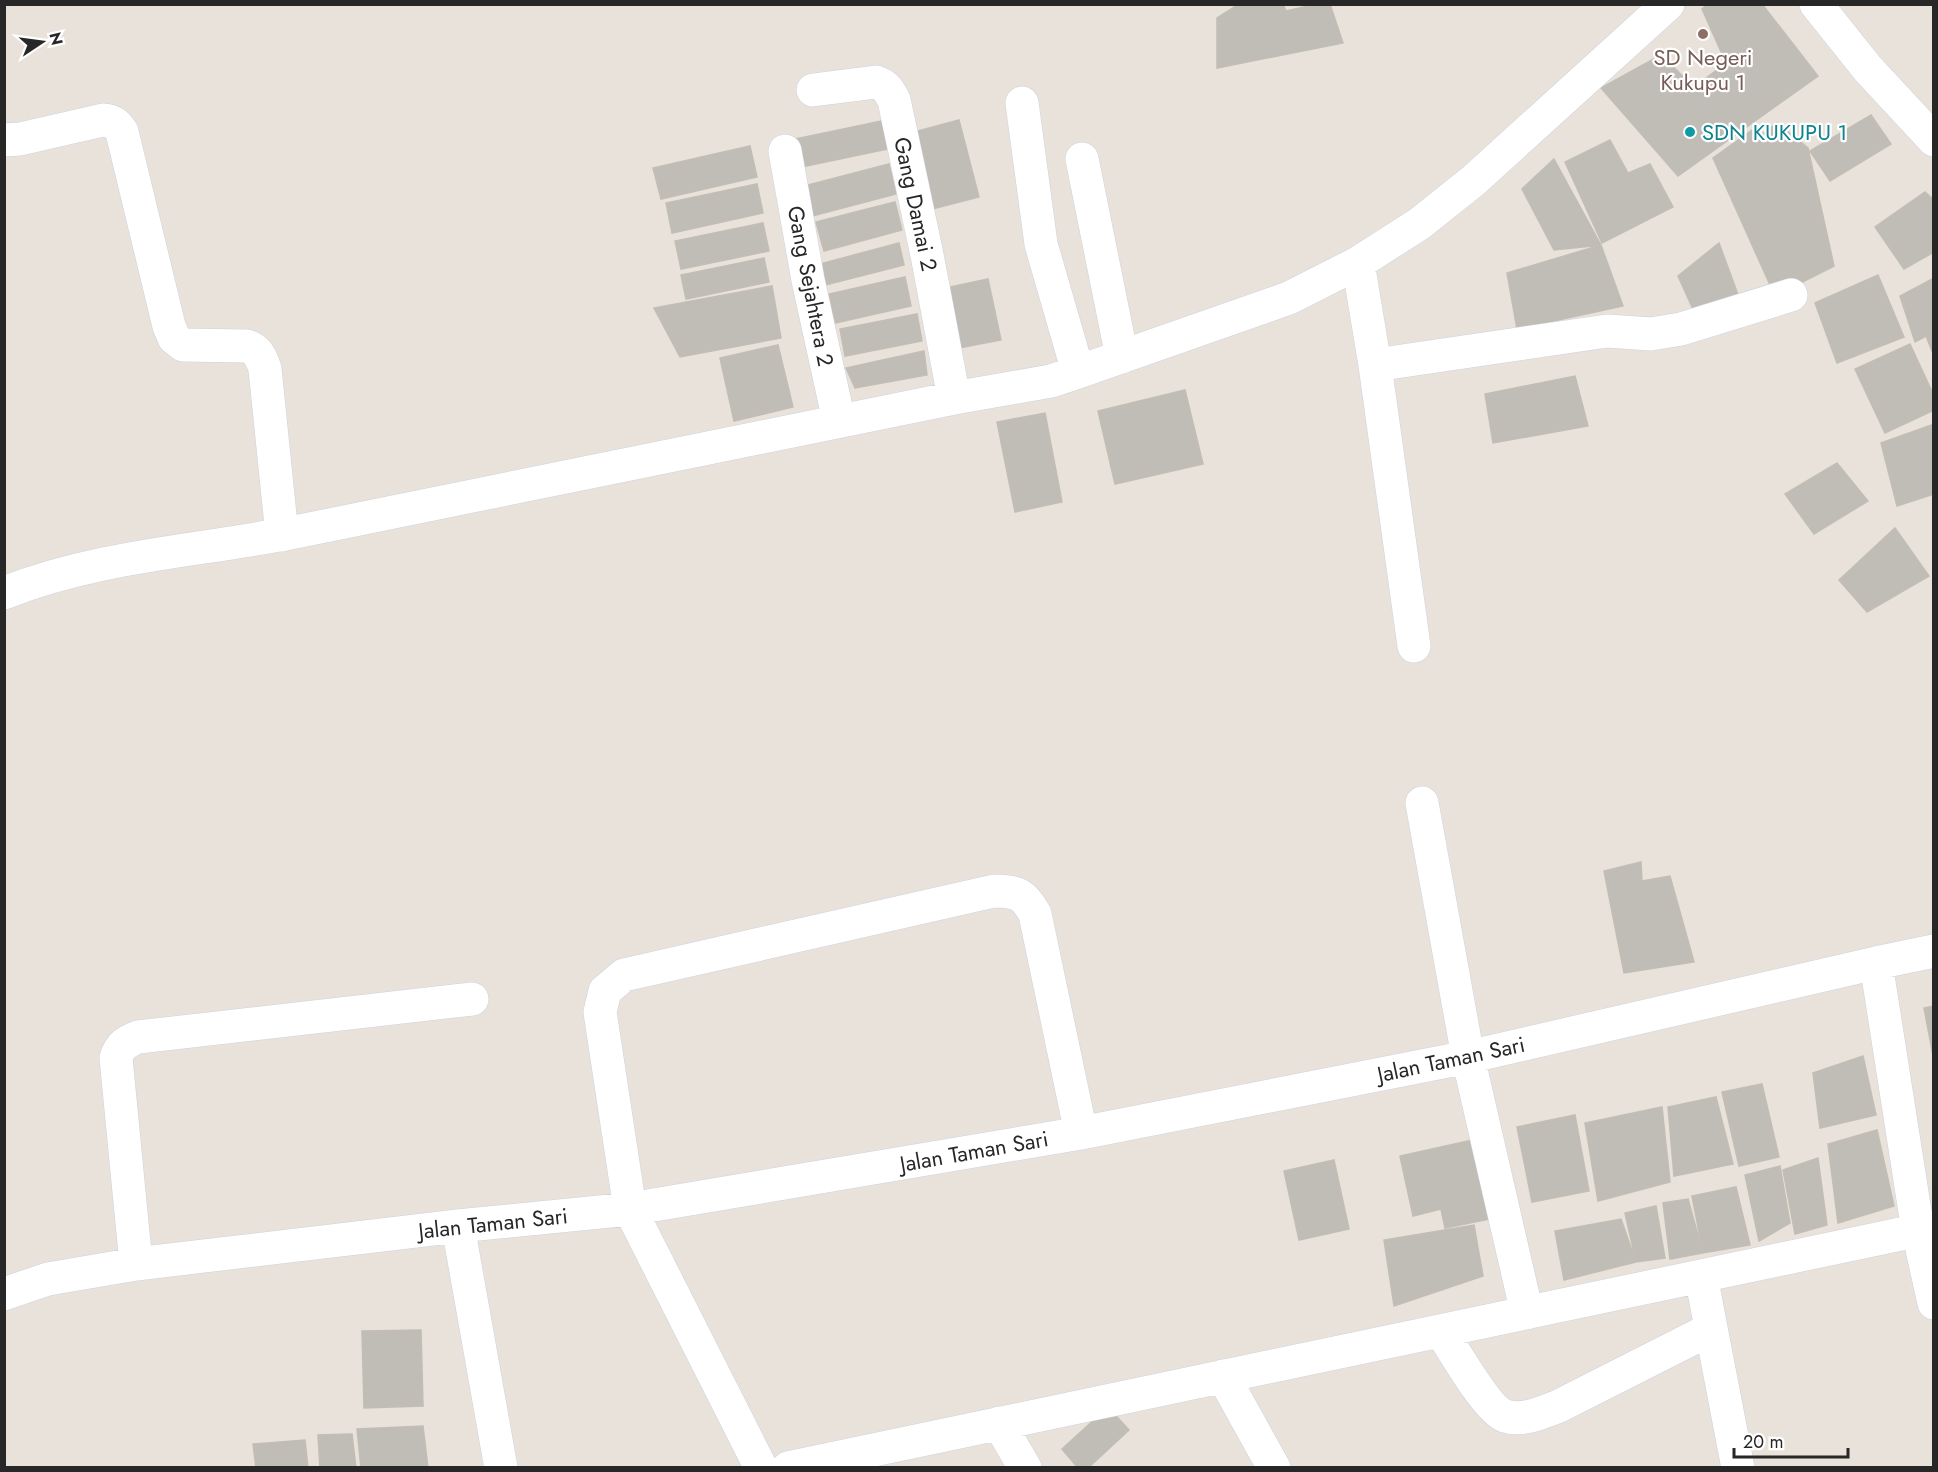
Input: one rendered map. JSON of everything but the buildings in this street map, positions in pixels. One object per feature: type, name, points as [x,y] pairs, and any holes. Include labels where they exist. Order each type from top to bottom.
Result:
[{"type":"street","points":[[4,593],[74,571],[139,557],[282,535],[839,421],[1051,381],[1289,298],[1358,263],[1419,224],[1473,181],[1668,4]]},
{"type":"street","points":[[1816,4],[1868,69],[1934,140]]},
{"type":"street","name":"Gang Damai 2","points":[[813,90],[876,82],[884,85],[890,91],[894,100],[927,255],[954,398]]},
{"type":"street","points":[[1022,104],[1041,244],[1078,372]]},
{"type":"street","points":[[4,140],[20,139],[103,120],[118,125],[122,132],[174,338],[183,345],[247,345],[256,349],[262,358],[282,535]]},
{"type":"street","name":"Gang Sejahtera 2","points":[[785,151],[808,280],[839,421]]},
{"type":"street","points":[[1082,159],[1122,357]]},
{"type":"street","points":[[1358,263],[1375,365],[1414,646]]},
{"type":"street","points":[[1375,365],[1607,331],[1651,334],[1681,329],[1791,295]]},
{"type":"street","points":[[1422,802],[1468,1057],[1527,1313]]},
{"type":"street","points":[[761,1467],[630,1209],[600,1012],[605,991],[624,975],[994,891],[1012,891],[1027,900],[1035,915],[1081,1133]]},
{"type":"street","name":"Jalan Taman Sari","points":[[4,1294],[48,1280],[136,1264],[458,1226],[630,1209],[1081,1133],[1468,1057],[1934,951]]},
{"type":"street","points":[[1876,963],[1926,1229],[1934,1303]]},
{"type":"street","points":[[136,1264],[116,1058],[120,1047],[127,1041],[138,1037],[472,999]]},
{"type":"street","points":[[458,1226],[501,1467]]},
{"type":"street","points":[[788,1467],[1926,1229]]},
{"type":"street","points":[[1701,1276],[1738,1467]]},
{"type":"street","points":[[1441,1331],[1491,1407],[1504,1415],[1518,1418],[1559,1406],[1711,1329]]},
{"type":"street","points":[[1223,1376],[1274,1467]]},
{"type":"street","points":[[999,1423],[1025,1467]]},
{"type":"place","name":"SD Negeri Kukupu 1","points":[[1703,34]]},
{"type":"place","name":"SDN KUKUPU 1","points":[[1690,132]]}]
